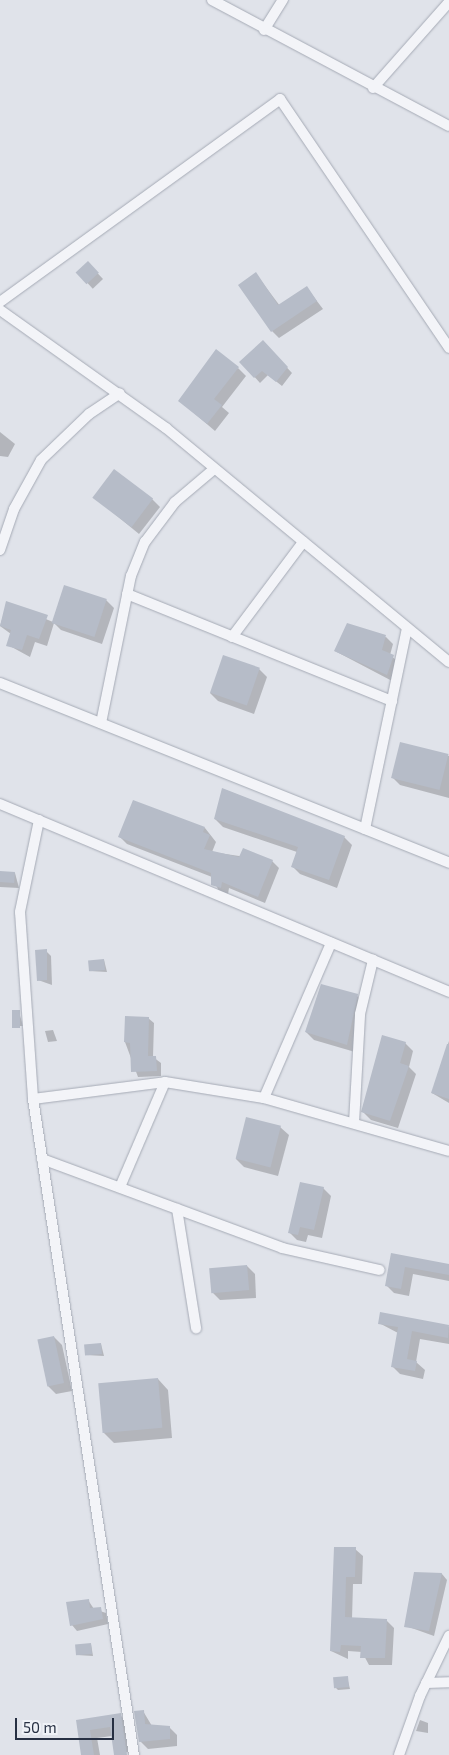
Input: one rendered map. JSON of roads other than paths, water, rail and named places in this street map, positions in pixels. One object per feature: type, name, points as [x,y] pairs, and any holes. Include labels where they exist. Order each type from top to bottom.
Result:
[{"type":"street","points":[[212,0],[373,88],[449,126]]},
{"type":"street","points":[[264,30],[283,0]]},
{"type":"street","points":[[373,88],[449,2]]},
{"type":"street","points":[[449,348],[280,99],[1,310],[120,393],[449,662]]},
{"type":"street","points":[[0,550],[14,509],[41,460],[89,414],[120,393]]},
{"type":"street","points":[[101,723],[127,594],[145,542],[175,502],[214,469]]},
{"type":"street","points":[[232,637],[303,542]]},
{"type":"street","points":[[127,594],[392,702]]},
{"type":"street","points":[[365,829],[407,628]]},
{"type":"street","points":[[0,683],[449,863]]},
{"type":"street","points":[[0,804],[449,992]]},
{"type":"street","points":[[39,820],[20,912],[33,1099],[134,1755]]},
{"type":"street","points":[[264,1098],[331,943]]},
{"type":"street","points":[[354,1123],[360,1014],[373,960]]},
{"type":"street","points":[[33,1099],[165,1082],[264,1098],[449,1151]]},
{"type":"street","points":[[120,1187],[165,1082]]},
{"type":"street","points":[[42,1159],[282,1248],[380,1270]]},
{"type":"street","points":[[177,1209],[196,1328]]},
{"type":"street","points":[[399,1755],[426,1683],[449,1636]]},
{"type":"street","points":[[426,1683],[449,1682]]}]
